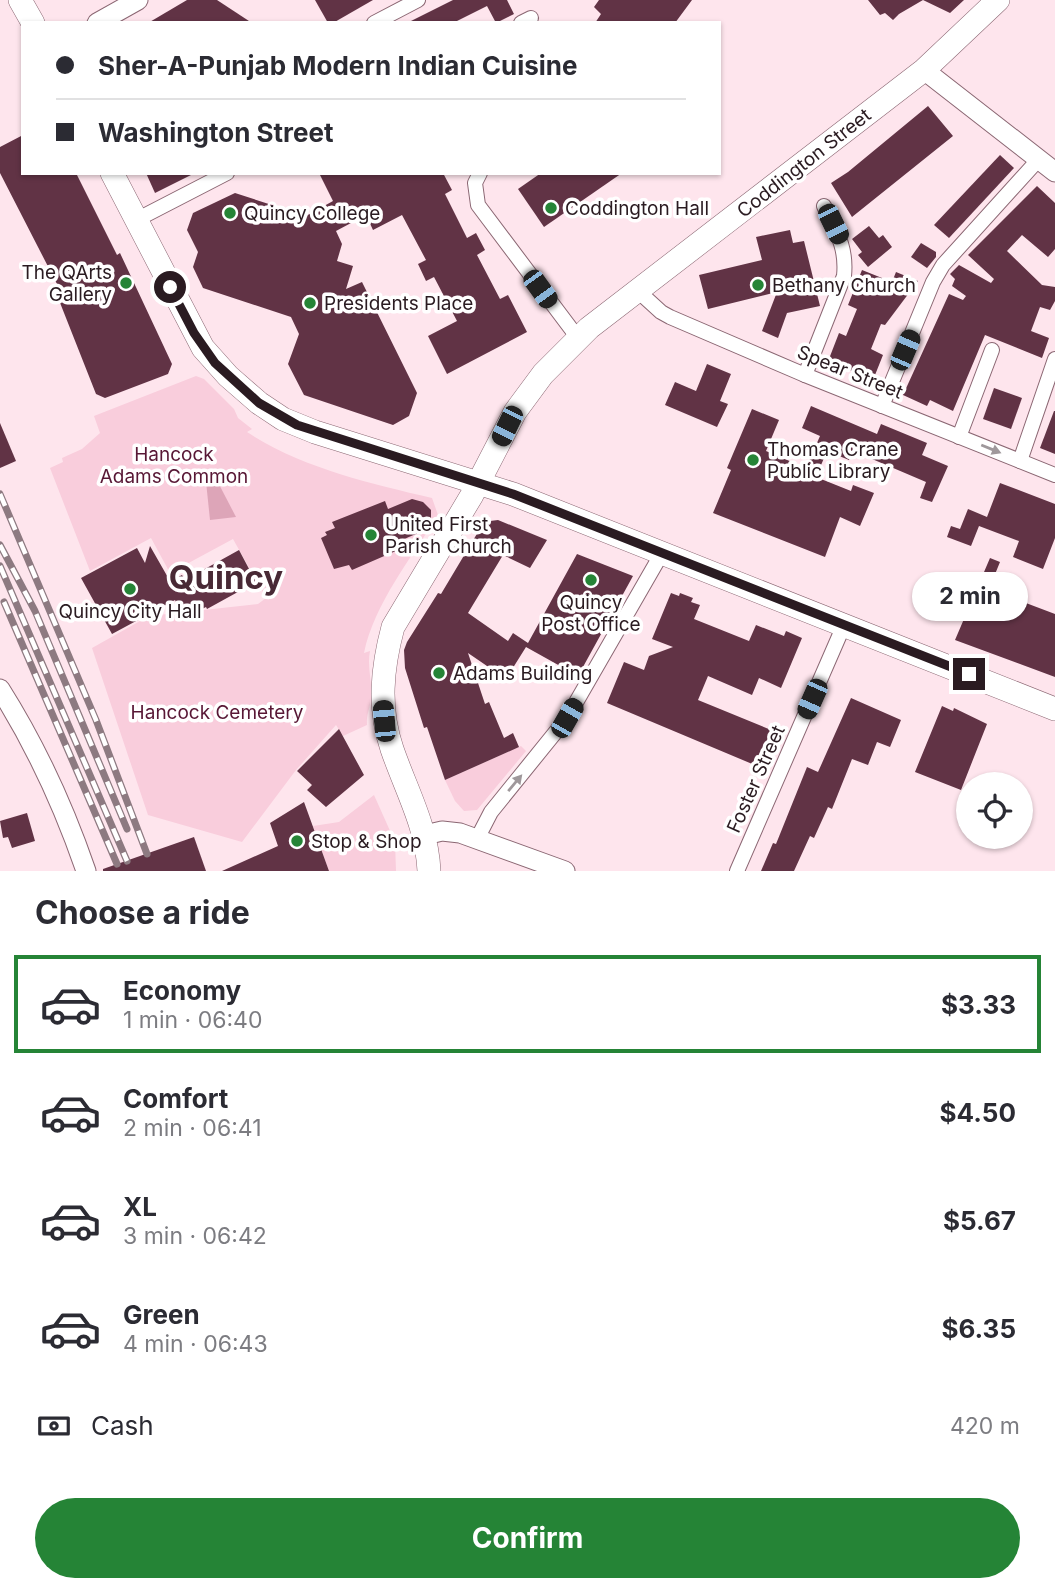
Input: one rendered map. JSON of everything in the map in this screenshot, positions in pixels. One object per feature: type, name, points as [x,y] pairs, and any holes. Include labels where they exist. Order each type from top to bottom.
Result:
[{"type":"main road","points":[[20,0],[32,21]]},
{"type":"main road","name":"Coddington Street","points":[[429,871],[425,835],[418,811],[391,746],[384,721],[382,692],[388,645],[393,627],[479,483],[515,412],[538,380],[578,338],[924,70],[998,0]]},
{"type":"main road","points":[[113,175],[203,348],[228,376],[259,403],[284,419],[315,432],[479,483],[1055,709]]},
{"type":"street","points":[[101,21],[138,0]]},
{"type":"street","points":[[378,21],[418,0]]},
{"type":"street","points":[[924,70],[1055,172]]},
{"type":"street","points":[[882,406],[933,282],[943,265],[1039,159]]},
{"type":"street","points":[[136,220],[223,175]]},
{"type":"street","points":[[479,175],[475,183],[478,205],[578,338]]},
{"type":"street","points":[[805,375],[844,276],[846,259],[842,243],[824,206]]},
{"type":"street","name":"Spear Street","points":[[638,291],[670,317],[805,375],[1055,475]]},
{"type":"street","points":[[959,437],[992,350]]},
{"type":"street","points":[[1020,461],[1055,359]]},
{"type":"street","points":[[477,839],[491,812],[567,718],[662,553]]},
{"type":"street","name":"Foster Street","points":[[737,871],[844,625]]},
{"type":"street","points":[[0,689],[48,775],[86,871]]},
{"type":"street","points":[[425,835],[451,831],[565,871]]},
{"type":"green space","points":[[196,376],[204,379],[234,409],[238,418],[252,429],[247,432],[268,445],[337,473],[432,498],[438,515],[395,581],[369,635],[364,653],[370,651],[371,696],[367,725],[343,736],[336,725],[296,770],[242,842],[148,815],[92,648],[149,616],[258,604],[266,598],[233,539],[170,573],[151,538],[90,571],[50,468],[63,462],[62,458],[82,449],[100,433],[94,416]]},
{"type":"green space","points":[[521,746],[526,751],[477,810],[464,811],[455,801],[445,780]]},
{"type":"green space","points":[[374,795],[395,842],[396,871],[329,871],[313,826],[339,822]]},
{"type":"shaded area","points":[[211,469],[236,517],[210,520],[205,472]]},
{"type":"building","points":[[187,0],[217,0],[249,21],[151,21]]},
{"type":"building","points":[[315,0],[373,0],[336,21],[327,21]]},
{"type":"building","points":[[453,0],[507,0],[514,14],[495,21],[487,6],[457,21],[411,21]]},
{"type":"building","points":[[599,0],[692,0],[676,21],[596,21],[601,14],[594,7]]},
{"type":"building","points":[[868,0],[923,0],[893,20],[885,13],[880,15]]},
{"type":"building","points":[[923,0],[964,0],[950,13]]},
{"type":"building","points":[[928,106],[953,136],[852,217],[831,183]]},
{"type":"building","points":[[21,136],[21,175],[77,175],[117,255],[120,253],[172,364],[168,374],[105,398],[96,394],[53,285],[57,284],[0,173],[0,147]]},
{"type":"building","points":[[1000,155],[1014,168],[949,238],[934,225]]},
{"type":"building","points":[[147,175],[191,175],[155,193]]},
{"type":"building","name":"Presidents Place","points":[[320,175],[444,175],[452,190],[445,194],[467,238],[476,233],[485,250],[477,255],[500,299],[508,295],[527,332],[447,374],[428,336],[457,321],[434,277],[426,281],[418,264],[426,260],[402,215],[373,230],[366,215],[336,231],[342,244],[337,261],[353,266],[346,289],[362,282],[417,393],[409,416],[393,425],[304,395],[288,364],[299,334],[291,317],[203,288],[193,267],[198,252],[187,230],[193,213],[235,193],[306,216],[333,201]]},
{"type":"building","name":"Coddington Hall","points":[[538,175],[619,175],[544,227],[518,189]]},
{"type":"building","points":[[1037,186],[1055,203],[1055,249],[1048,257],[1022,235],[1007,251],[1042,285],[1055,287],[1055,301],[1050,310],[1040,307],[1031,331],[1049,338],[1042,358],[985,335],[953,411],[930,400],[927,406],[903,395],[949,294],[963,300],[966,296],[952,286],[955,279],[950,274],[959,265],[991,283],[994,279],[968,255]]},
{"type":"building","points":[[869,226],[879,238],[883,235],[892,247],[868,267],[858,255],[862,252],[852,239]]},
{"type":"building","name":"Bethany Church","points":[[790,230],[793,243],[804,241],[820,306],[787,313],[778,338],[762,331],[777,292],[708,309],[699,275],[762,260],[756,237]]},
{"type":"building","points":[[921,243],[936,252],[936,257],[927,268],[911,257]]},
{"type":"building","points":[[862,270],[892,282],[896,272],[918,281],[885,325],[881,324],[871,349],[883,355],[873,380],[838,365],[837,368],[827,364],[839,333],[846,336],[857,309],[848,305]]},
{"type":"building","points":[[707,364],[731,374],[720,401],[728,404],[717,427],[665,405],[675,382],[696,391]]},
{"type":"building","points":[[994,388],[1022,398],[1011,429],[983,419]]},
{"type":"building","name":"Thomas Crane Public Library","points":[[811,406],[877,434],[881,424],[927,443],[922,455],[948,466],[932,502],[920,498],[926,482],[858,453],[857,457],[851,454],[849,460],[827,451],[816,477],[851,491],[853,485],[874,493],[860,526],[840,517],[825,557],[713,513],[731,470],[727,468],[752,409],[779,420],[766,451],[806,468],[820,436],[802,428]]},
{"type":"building","points":[[1055,411],[1055,454],[1040,448]]},
{"type":"building","points":[[0,423],[16,461],[0,468]]},
{"type":"building","points":[[1000,483],[1055,504],[1055,538],[1043,569],[1013,557],[1019,541],[979,526],[971,546],[947,537],[951,526],[960,529],[968,509],[987,517]]},
{"type":"building","name":"United First Parish Church","points":[[412,499],[423,502],[431,510],[431,520],[425,530],[402,540],[405,547],[352,570],[349,565],[334,569],[321,538],[327,535],[325,532],[335,528],[332,522],[385,501],[388,509]]},
{"type":"building","points":[[498,520],[547,540],[530,568],[503,555],[468,613],[508,641],[513,633],[528,643],[577,554],[633,576],[578,676],[526,647],[506,679],[468,653],[485,704],[489,702],[504,738],[513,733],[519,747],[445,780],[427,727],[424,728],[405,668],[404,650],[481,527],[490,521]]},
{"type":"building","name":"Quincy City Hall","points":[[150,546],[170,581],[182,575],[185,580],[239,550],[256,582],[207,609],[206,607],[198,611],[197,608],[181,612],[175,600],[112,634],[81,578],[137,548],[145,563]]},
{"type":"building","points":[[990,558],[1000,562],[991,584],[1020,595],[1018,600],[1055,614],[1055,677],[955,640]]},
{"type":"building","points":[[671,593],[693,598],[691,602],[700,605],[694,619],[749,641],[756,625],[784,636],[786,631],[802,638],[781,688],[759,678],[752,695],[708,676],[698,700],[771,730],[757,766],[607,703],[624,662],[644,670],[649,656],[673,647],[652,639]]},
{"type":"building","points":[[851,698],[901,720],[890,747],[877,742],[868,765],[852,759],[832,809],[828,807],[814,838],[810,836],[794,871],[761,871],[773,843],[776,844],[807,767],[818,772]]},
{"type":"building","points":[[942,706],[953,711],[954,708],[987,724],[968,772],[956,772],[956,788],[915,772]]},
{"type":"building","points":[[339,729],[364,775],[326,807],[307,790],[312,785],[297,771]]},
{"type":"building","name":"Stop & Shop","points":[[304,802],[329,871],[222,871],[278,846],[270,823]]},
{"type":"building","points":[[27,813],[35,841],[12,848],[8,837],[3,838],[0,821]]},
{"type":"building","points":[[194,837],[206,871],[103,871],[103,869]]},
{"type":"railway","points":[[0,494],[96,720],[147,854]]},
{"type":"railway","points":[[0,545],[35,611],[127,829]]},
{"type":"railway","points":[[0,566],[127,861]]},
{"type":"railway","points":[[4,602],[117,864]]},
{"type":"place","name":"Coddington Hall","points":[[551,208]]},
{"type":"place","name":"Quincy College","points":[[230,213]]},
{"type":"place","name":"The QArts Gallery","points":[[126,283]]},
{"type":"place","name":"Bethany Church","points":[[758,285]]},
{"type":"place","name":"Presidents Place","points":[[310,303]]},
{"type":"place","name":"Thomas Crane Public Library","points":[[753,460]]},
{"type":"place","name":"United First Parish Church","points":[[371,535]]},
{"type":"place","name":"Quincy Post Office","points":[[591,580]]},
{"type":"place","name":"Quincy City Hall","points":[[130,589]]},
{"type":"place","name":"Adams Building","points":[[439,673]]},
{"type":"place","name":"Stop & Shop","points":[[297,841]]},
{"type":"district","name":"Quincy","points":[[226,577]]},
{"type":"route","points":[[170,287],[194,333],[215,363],[259,403],[284,419],[315,432],[513,494],[969,674]]},
{"type":"park label","name":"Hancock Adams Common","points":[[174,465]]},
{"type":"park label","name":"Hancock Cemetery","points":[[217,712]]}]
